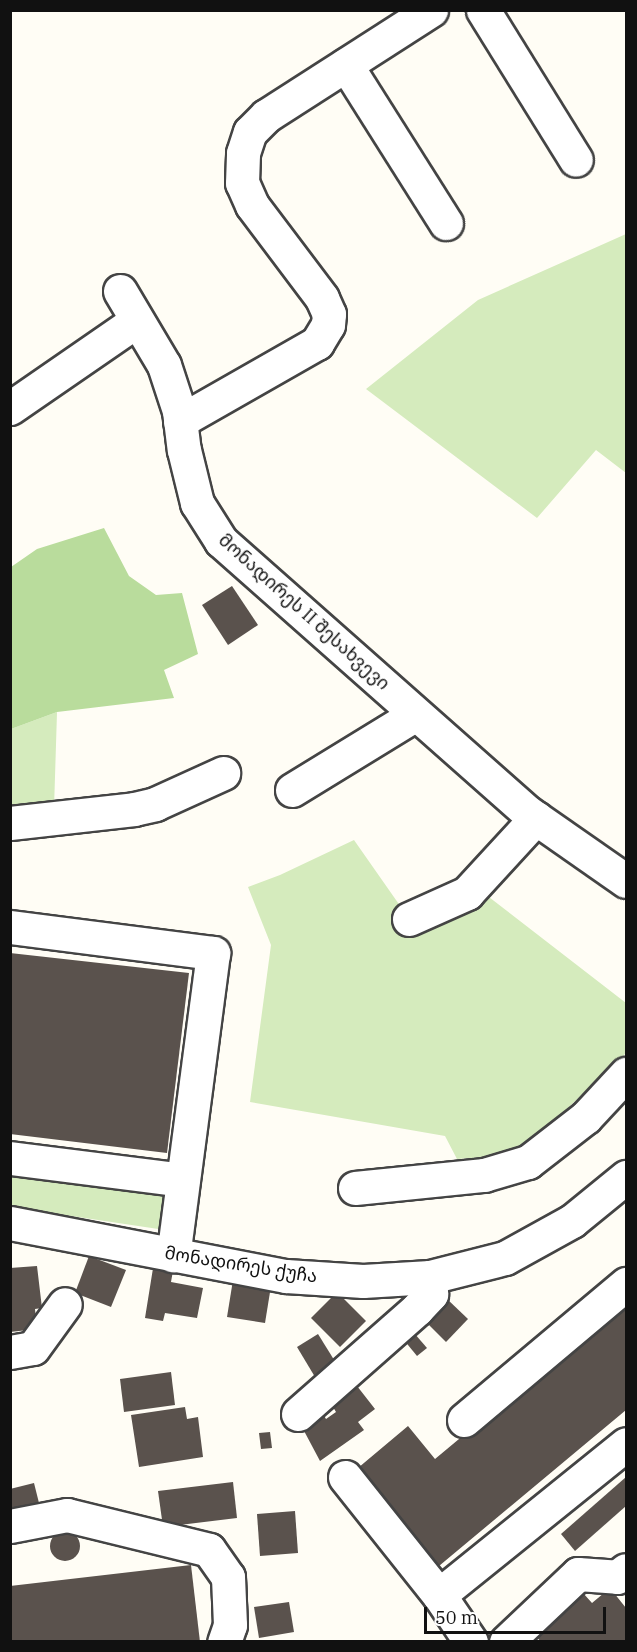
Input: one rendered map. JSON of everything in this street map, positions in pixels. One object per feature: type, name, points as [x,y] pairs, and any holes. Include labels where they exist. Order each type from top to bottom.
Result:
[{"type":"street","points":[[180,421],[317,343],[328,325],[329,314],[322,298],[252,205],[242,183],[243,153],[250,132],[266,116],[431,10]]},
{"type":"street","points":[[483,10],[576,160]]},
{"type":"street","points":[[346,65],[446,224]]},
{"type":"street","name":"მონადირეს II შესახვევი","points":[[120,291],[164,365],[180,421],[197,503],[221,541],[536,818],[627,881]]},
{"type":"street","points":[[10,408],[136,321]]},
{"type":"street","points":[[292,790],[416,714]]},
{"type":"street","points":[[10,823],[134,809],[155,804],[223,773]]},
{"type":"street","points":[[409,919],[467,893],[536,818]]},
{"type":"street","points":[[10,927],[213,953],[173,1255]]},
{"type":"street","points":[[355,1188],[484,1175],[528,1162],[586,1117],[627,1074]]},
{"type":"street","points":[[10,1158],[183,1180]]},
{"type":"street","name":"მონადირეს ქუჩა","points":[[10,1223],[49,1228],[173,1255],[286,1276],[363,1281],[430,1277],[505,1258],[572,1221],[627,1177]]},
{"type":"street","points":[[298,1414],[417,1309],[431,1294],[430,1277]]},
{"type":"street","points":[[464,1420],[627,1284]]},
{"type":"street","points":[[10,1352],[33,1348],[65,1304]]},
{"type":"street","points":[[439,1595],[627,1444]]},
{"type":"street","points":[[345,1477],[439,1595],[471,1641]]},
{"type":"street","points":[[10,1526],[68,1515],[209,1550],[228,1577],[230,1625],[224,1641]]},
{"type":"street","points":[[506,1641],[578,1574],[618,1577],[627,1570]]},
{"type":"green space","points":[[626,234],[626,473],[596,450],[537,518],[366,389],[478,300]]},
{"type":"green space","points":[[104,528],[129,576],[156,595],[182,593],[198,654],[164,670],[174,698],[57,712],[11,729],[11,567],[37,549]]},
{"type":"green space","points":[[57,712],[54,809],[11,813],[11,729]]},
{"type":"green space","points":[[354,840],[403,910],[485,894],[626,1003],[626,1053],[518,1155],[457,1159],[445,1136],[250,1102],[271,945],[248,887],[280,875]]},
{"type":"green space","points":[[11,1168],[171,1188],[165,1230],[11,1207]]},
{"type":"building","points":[[232,586],[258,625],[228,645],[202,605]]},
{"type":"building","points":[[10,953],[189,973],[167,1153],[10,1134]]},
{"type":"building","points":[[89,1256],[126,1270],[111,1307],[75,1293]]},
{"type":"building","points":[[154,1262],[174,1265],[171,1282],[203,1288],[197,1318],[165,1313],[163,1321],[145,1318]]},
{"type":"building","points":[[37,1266],[42,1308],[35,1309],[37,1329],[10,1332],[10,1268]]},
{"type":"building","points":[[233,1280],[271,1286],[265,1323],[227,1317]]},
{"type":"building","points":[[337,1292],[366,1321],[340,1347],[311,1318]]},
{"type":"building","points":[[446,1298],[468,1319],[446,1342],[425,1321]]},
{"type":"building","points":[[626,1300],[626,1410],[433,1571],[352,1473],[408,1426],[435,1459]]},
{"type":"building","points":[[408,1326],[427,1348],[417,1356],[399,1334]]},
{"type":"building","points":[[318,1334],[336,1363],[315,1377],[297,1347]]},
{"type":"building","points":[[171,1372],[175,1405],[124,1412],[120,1379]]},
{"type":"building","points":[[350,1377],[375,1409],[358,1422],[364,1430],[320,1461],[303,1429],[323,1414],[326,1419],[336,1412],[333,1407],[342,1401],[333,1390]]},
{"type":"building","points":[[185,1407],[187,1419],[198,1417],[203,1457],[139,1467],[131,1415]]},
{"type":"building","points":[[270,1432],[272,1448],[261,1449],[259,1433]]},
{"type":"building","points":[[626,1477],[626,1506],[575,1551],[561,1534]]},
{"type":"building","points":[[233,1482],[237,1518],[163,1527],[158,1491]]},
{"type":"building","points":[[34,1483],[41,1511],[10,1519],[10,1489]]},
{"type":"building","points":[[295,1511],[298,1553],[260,1556],[257,1514]]},
{"type":"building","points":[[65,1531],[76,1535],[80,1546],[76,1557],[65,1561],[54,1557],[50,1546],[54,1535]]},
{"type":"building","points":[[191,1565],[200,1642],[10,1642],[10,1586]]},
{"type":"building","points":[[610,1588],[626,1608],[626,1642],[541,1642],[534,1634],[583,1593],[592,1603]]},
{"type":"building","points":[[289,1602],[294,1632],[259,1638],[254,1607]]}]
